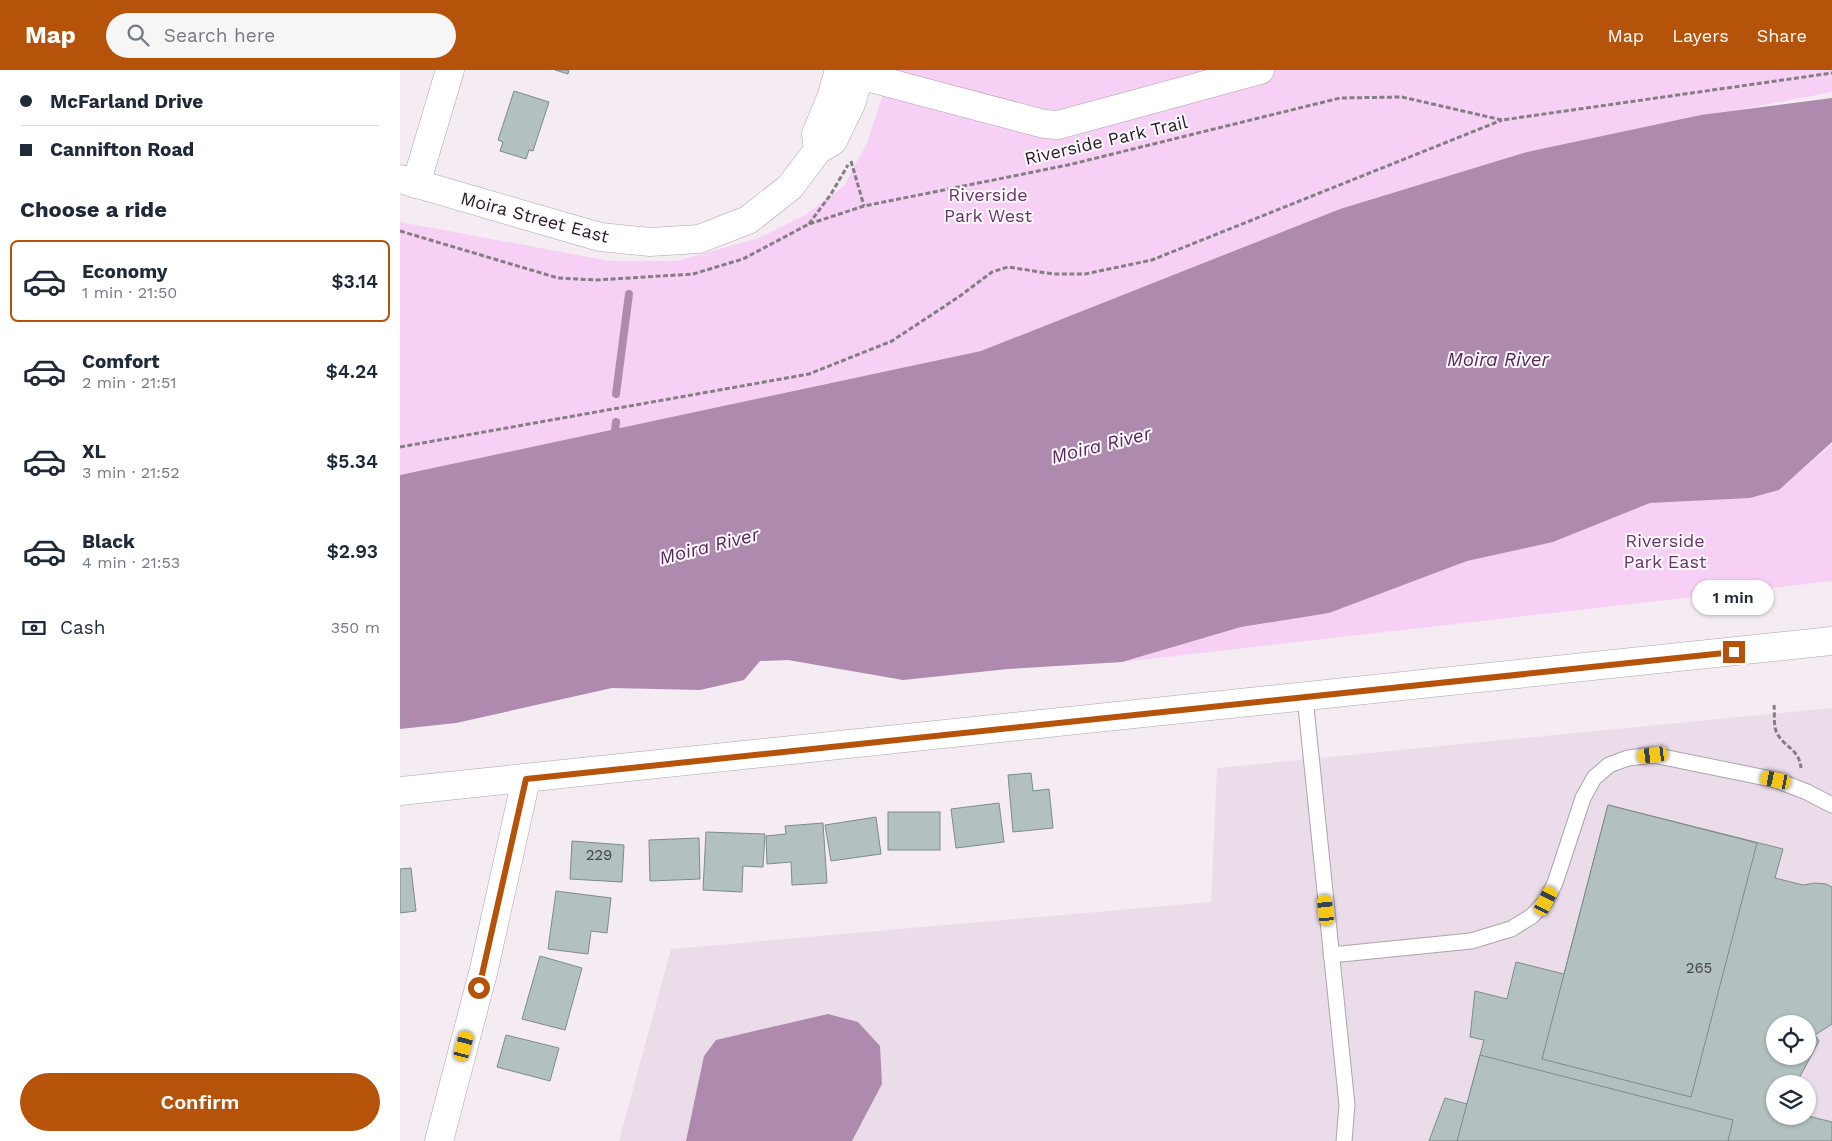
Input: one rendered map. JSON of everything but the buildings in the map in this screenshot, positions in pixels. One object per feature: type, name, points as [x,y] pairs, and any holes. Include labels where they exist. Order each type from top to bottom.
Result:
[{"type":"street","points":[[408,182],[450,70]]},
{"type":"street","name":"Moira Street East","points":[[408,182],[600,238],[650,242],[699,238],[748,220],[790,187],[818,150],[816,134],[831,98],[850,71],[1044,124],[1058,125],[1260,70]]},
{"type":"street","points":[[400,792],[1832,641]]},
{"type":"street","points":[[439,1141],[484,969],[526,779]]},
{"type":"lane","points":[[1304,697],[1347,1105],[1344,1141]]},
{"type":"lane","points":[[1330,955],[1471,940],[1511,929],[1532,916],[1546,901],[1555,883],[1583,798],[1594,778],[1609,766],[1628,758],[1653,755],[1776,780],[1832,805]]},
{"type":"path","name":"Riverside Park Trail","points":[[400,231],[558,278],[597,280],[693,274],[743,259],[808,224],[864,206],[1068,165],[1340,98],[1402,97],[1502,120],[1832,73]]},
{"type":"path","points":[[400,447],[809,374],[892,341],[960,296],[992,272],[1008,267],[1053,274],[1085,274],[1152,260],[1502,120]]},
{"type":"path","points":[[850,161],[864,206]]},
{"type":"path","points":[[1774,706],[1776,732],[1800,758],[1801,768],[1797,788]]},
{"type":"shaded area","points":[[1832,708],[1832,1141],[619,1141],[671,949],[1211,902],[1217,768]]},
{"type":"green space","name":"Riverside Park West","points":[[891,70],[1832,70],[1832,92],[1678,121],[1340,209],[981,351],[400,475],[400,222],[610,261],[677,261],[759,238],[805,215],[844,186],[867,143]]},
{"type":"green space","name":"Riverside Park East","points":[[1832,444],[1832,581],[1122,662],[1241,627],[1329,613],[1467,561],[1553,542],[1650,503],[1750,498],[1779,490]]},
{"type":"water","name":"Moira River","points":[[1832,98],[1832,442],[1779,490],[1750,498],[1650,503],[1553,542],[1467,561],[1329,613],[1241,627],[1122,662],[1008,669],[903,680],[788,660],[760,661],[744,680],[700,690],[612,688],[456,723],[400,729],[400,475],[981,351],[1340,209],[1527,152],[1701,115]]},
{"type":"water","points":[[828,1014],[858,1022],[880,1046],[882,1084],[852,1141],[686,1141],[704,1056],[716,1040]]},
{"type":"waterway","points":[[616,394],[629,294]]},
{"type":"waterway","points":[[615,430],[616,422]]},
{"type":"route","points":[[479,988],[526,779],[1734,652]]}]
